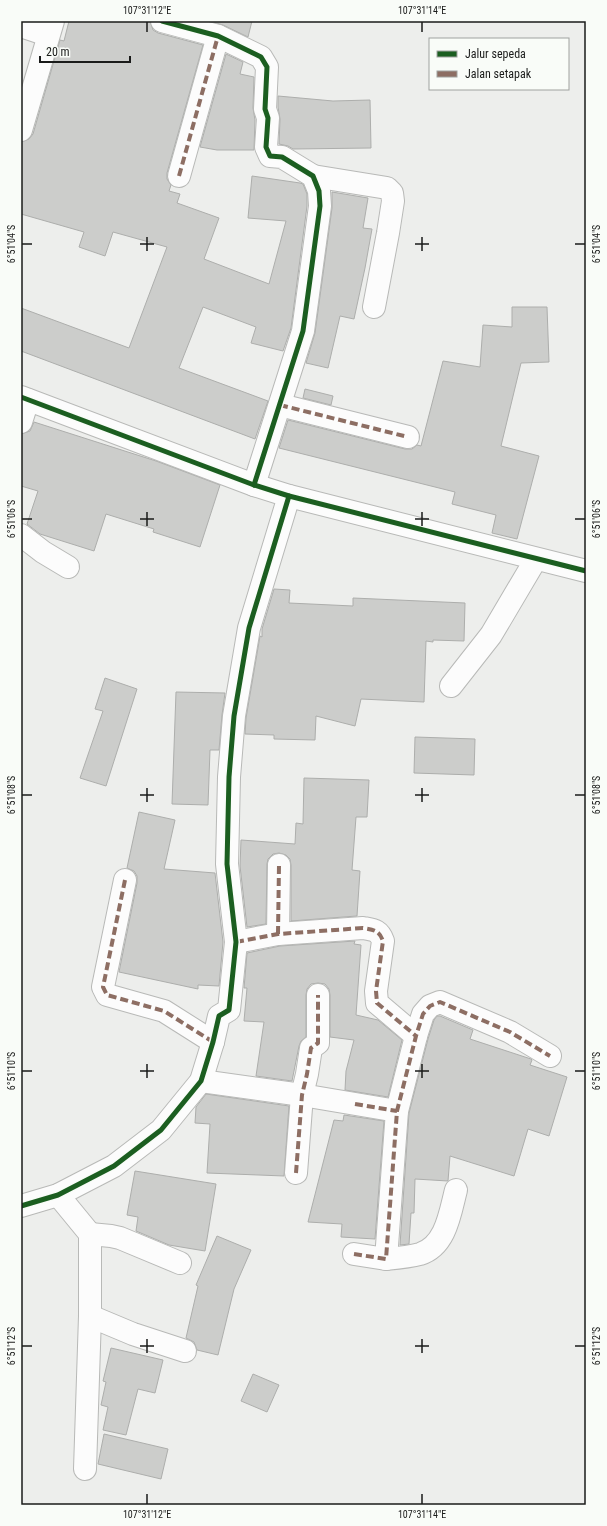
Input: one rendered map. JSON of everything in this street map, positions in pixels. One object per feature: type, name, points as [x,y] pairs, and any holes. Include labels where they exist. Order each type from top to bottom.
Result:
[{"type":"street","points":[[162,21],[218,36],[261,57],[267,67],[265,109],[268,118],[266,147],[270,156],[282,157],[313,176],[387,188],[392,193],[393,200],[388,233],[374,307]]},
{"type":"street","points":[[21,26],[50,28],[21,130]]},
{"type":"street","points":[[179,176],[218,36]]},
{"type":"street","points":[[254,485],[303,331],[313,270],[320,206],[319,191],[313,176]]},
{"type":"street","points":[[21,422],[24,399],[254,485],[289,496],[586,572]]},
{"type":"street","points":[[280,405],[408,437]]},
{"type":"street","points":[[21,1206],[58,1195],[114,1166],[161,1130],[201,1081],[219,1016],[229,1010],[236,942],[227,864],[229,777],[234,716],[249,628],[289,496]]},
{"type":"street","points":[[21,535],[43,552],[68,567]]},
{"type":"street","points":[[451,686],[491,635],[536,559]]},
{"type":"street","points":[[278,934],[279,865]]},
{"type":"street","points":[[125,880],[103,988],[107,995],[164,1011],[213,1042]]},
{"type":"street","points":[[236,942],[278,934],[363,928],[374,930],[380,934],[383,941],[376,992],[377,1003],[416,1036]]},
{"type":"street","points":[[296,1173],[302,1095],[311,1048],[318,1043],[318,995]]},
{"type":"street","points":[[386,1259],[397,1111],[423,1014],[430,1006],[440,1002],[510,1032],[550,1056]]},
{"type":"street","points":[[201,1081],[302,1095],[397,1111]]},
{"type":"street","points":[[354,1254],[386,1259],[420,1254],[429,1250],[437,1244],[444,1233],[456,1190]]},
{"type":"street","points":[[58,1195],[90,1234],[90,1316],[85,1469]]},
{"type":"street","points":[[90,1234],[120,1238],[180,1263]]},
{"type":"street","points":[[90,1316],[133,1334],[185,1351]]},
{"type":"building","points":[[69,21],[150,21],[153,30],[158,33],[203,45],[167,173],[167,179],[171,185],[169,191],[180,194],[177,203],[219,218],[204,259],[269,284],[286,221],[248,218],[252,176],[303,184],[307,194],[307,206],[291,328],[283,351],[251,343],[256,327],[203,307],[179,368],[268,401],[255,439],[21,351],[21,308],[129,348],[167,247],[113,232],[105,256],[79,247],[84,232],[21,214],[21,142],[29,139],[33,134],[60,40],[64,41]]},
{"type":"building","points":[[210,21],[252,21],[248,37],[223,25]]},
{"type":"building","points":[[226,54],[243,62],[240,74],[254,77],[254,150],[217,150],[200,147]]},
{"type":"building","points":[[278,96],[333,101],[370,100],[371,148],[293,149],[279,144],[280,119]]},
{"type":"building","points":[[332,192],[368,198],[363,228],[372,229],[354,319],[340,316],[328,368],[306,363],[315,333],[332,208]]},
{"type":"building","points":[[512,307],[547,307],[549,362],[521,363],[501,446],[539,456],[517,539],[492,533],[496,515],[452,504],[455,492],[279,448],[288,420],[405,449],[412,449],[417,445],[421,446],[443,361],[480,367],[483,325],[512,327]]},
{"type":"building","points":[[305,389],[333,396],[331,405],[303,398]]},
{"type":"building","points":[[34,422],[156,461],[220,485],[200,547],[153,532],[154,529],[106,514],[94,551],[40,534],[27,524],[38,491],[21,486],[21,434],[30,431]]},
{"type":"building","points":[[274,589],[290,590],[289,603],[353,606],[353,598],[465,603],[464,641],[426,641],[424,702],[361,699],[355,726],[316,716],[315,740],[274,739],[274,735],[245,734],[246,718],[260,636],[262,637],[262,629]]},
{"type":"building","points":[[105,678],[137,689],[106,786],[80,778],[103,711],[95,709]]},
{"type":"building","points":[[176,692],[225,693],[219,750],[210,750],[208,805],[172,804]]},
{"type":"building","points":[[415,737],[475,739],[474,775],[414,773]]},
{"type":"building","points":[[304,778],[369,780],[367,817],[356,817],[352,870],[360,871],[357,916],[291,921],[290,859],[286,855],[279,853],[273,854],[268,859],[267,864],[266,924],[247,927],[240,866],[241,840],[295,844],[296,823],[303,824]]},
{"type":"building","points":[[139,812],[175,820],[164,869],[215,873],[223,942],[219,986],[198,985],[198,989],[119,972],[137,883],[137,876],[134,871],[127,868]]},
{"type":"building","points":[[355,941],[354,944],[361,945],[356,1015],[378,1020],[402,1040],[388,1097],[345,1090],[346,1071],[354,1040],[330,1037],[330,995],[329,989],[325,984],[311,984],[307,989],[306,1037],[301,1041],[299,1046],[292,1081],[256,1076],[264,1022],[244,1021],[247,988],[244,988],[247,953],[280,946]]},
{"type":"building","points":[[437,1016],[473,1030],[470,1039],[531,1059],[530,1065],[567,1077],[549,1136],[528,1129],[514,1176],[450,1156],[448,1181],[415,1179],[414,1213],[411,1213],[409,1244],[400,1245],[409,1113],[428,1039],[434,1020]]},
{"type":"building","points":[[206,1094],[289,1106],[284,1176],[207,1173],[210,1124],[195,1123],[196,1107]]},
{"type":"building","points":[[344,1115],[384,1121],[375,1239],[341,1237],[342,1224],[308,1222],[334,1120],[343,1121]]},
{"type":"building","points":[[135,1171],[216,1184],[205,1251],[169,1245],[136,1231],[138,1217],[127,1215]]},
{"type":"building","points":[[217,1236],[251,1250],[234,1289],[218,1355],[197,1350],[194,1342],[186,1338],[198,1286],[196,1285]]},
{"type":"building","points":[[111,1348],[163,1360],[155,1393],[138,1389],[126,1435],[103,1430],[108,1407],[101,1405],[106,1382],[103,1381]]},
{"type":"building","points":[[253,1374],[279,1385],[267,1412],[241,1401]]},
{"type":"building","points":[[104,1434],[168,1449],[161,1479],[98,1464]]},
{"type":"marked path","points":[[179,176],[218,36]]},
{"type":"marked path","points":[[280,405],[408,437]]},
{"type":"marked path","points":[[278,934],[279,865]]},
{"type":"marked path","points":[[125,880],[103,987],[107,995],[164,1011],[213,1042],[214,1039]]},
{"type":"marked path","points":[[236,942],[278,934],[363,928],[376,931],[383,941],[376,991],[377,1003],[416,1036]]},
{"type":"marked path","points":[[296,1173],[302,1095],[311,1048],[318,1043],[318,995]]},
{"type":"marked path","points":[[354,1254],[386,1259],[397,1111],[416,1036],[423,1014],[430,1006],[440,1002],[510,1032],[550,1056]]},
{"type":"marked path","points":[[355,1104],[397,1111]]},
{"type":"cycle path","points":[[162,21],[218,36],[261,57],[267,67],[265,109],[268,118],[266,147],[270,156],[282,157],[313,176],[319,191],[320,206],[303,331],[254,485]]},
{"type":"cycle path","points":[[21,397],[254,485],[289,496],[586,571]]},
{"type":"cycle path","points":[[21,1206],[58,1195],[114,1166],[161,1130],[201,1081],[219,1016],[229,1010],[236,942],[227,864],[229,777],[234,716],[249,628],[289,496]]}]
